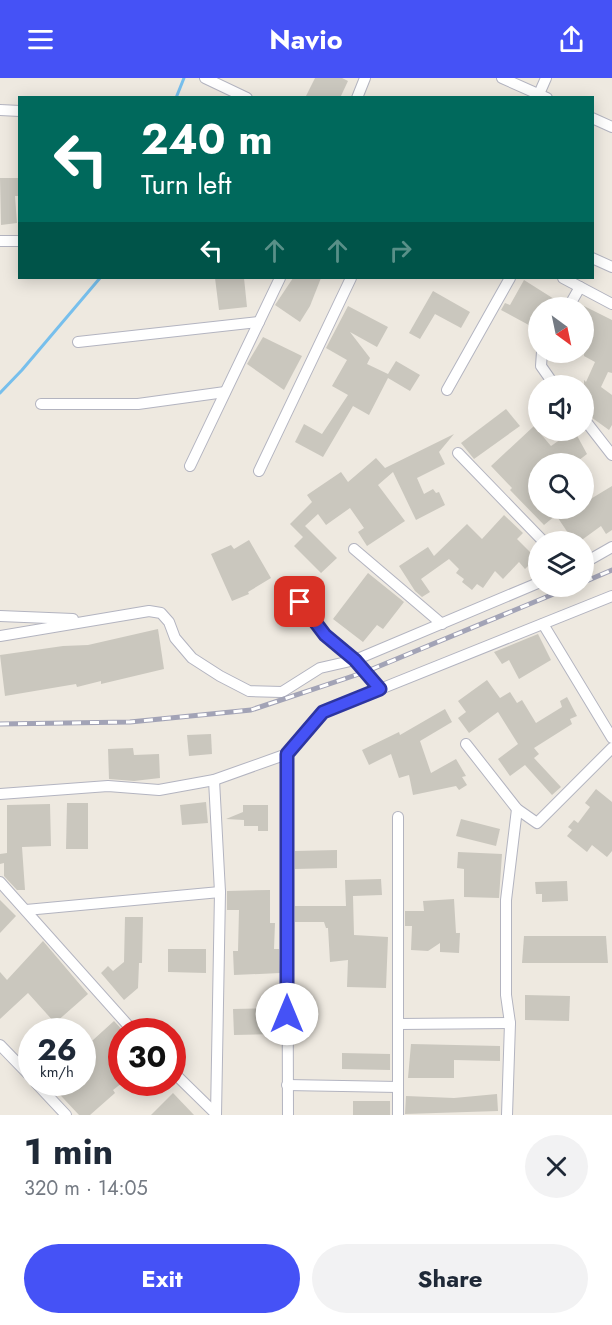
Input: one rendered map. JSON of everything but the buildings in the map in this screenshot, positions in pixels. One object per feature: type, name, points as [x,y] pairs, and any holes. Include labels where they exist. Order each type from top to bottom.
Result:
[{"type":"street","points":[[358,96],[365,78]]},
{"type":"street","points":[[502,78],[543,96],[546,78]]},
{"type":"street","points":[[209,79],[243,96]]},
{"type":"street","points":[[0,110],[18,111]]},
{"type":"street","points":[[594,119],[612,127]]},
{"type":"street","points":[[0,241],[18,241]]},
{"type":"street","points":[[594,259],[612,267]]},
{"type":"street","points":[[190,466],[280,279]]},
{"type":"street","points":[[259,471],[351,279]]},
{"type":"street","points":[[447,390],[509,279]]},
{"type":"street","points":[[565,279],[612,304]]},
{"type":"street","points":[[574,297],[580,287]]},
{"type":"street","points":[[78,342],[259,321]]},
{"type":"street","points":[[41,404],[138,404],[225,392]]},
{"type":"street","points":[[594,432],[612,455]]},
{"type":"street","points":[[458,453],[533,531]]},
{"type":"street","points":[[594,557],[612,547]]},
{"type":"street","points":[[354,549],[442,624]]},
{"type":"street","points":[[0,636],[149,611],[161,613],[192,658],[249,692],[282,692],[320,668],[355,660],[528,587]]},
{"type":"street","points":[[285,596],[300,602],[325,635],[355,660],[380,689]]},
{"type":"street","points":[[0,794],[108,786],[159,790],[214,780],[287,754],[323,712],[612,596]]},
{"type":"street","points":[[0,616],[94,620]]},
{"type":"street","points":[[543,624],[612,738]]},
{"type":"street","points":[[466,744],[517,809],[537,823],[612,748]]},
{"type":"street","points":[[287,754],[286,1085],[288,1115]]},
{"type":"street","points":[[214,780],[220,892],[216,1115]]},
{"type":"street","points":[[507,1115],[510,1023],[506,995],[506,900],[517,809]]},
{"type":"street","points":[[398,817],[398,1115]]},
{"type":"street","points":[[0,882],[122,1018]]},
{"type":"street","points":[[26,910],[220,892]]},
{"type":"street","points":[[399,1024],[510,1023]]},
{"type":"street","points":[[0,1045],[18,1064]]},
{"type":"street","points":[[186,1085],[216,1115]]},
{"type":"street","points":[[286,1085],[398,1087]]},
{"type":"street","points":[[48,1096],[66,1115]]},
{"type":"waterway","points":[[177,96],[184,78]]},
{"type":"waterway","points":[[0,393],[99,279]]},
{"type":"railway","points":[[594,578],[612,570]]},
{"type":"railway","points":[[0,724],[130,722],[251,710],[365,672],[546,597]]},
{"type":"route","points":[[287,1014],[287,754],[323,712],[380,689],[355,660],[325,635],[300,602]]}]
